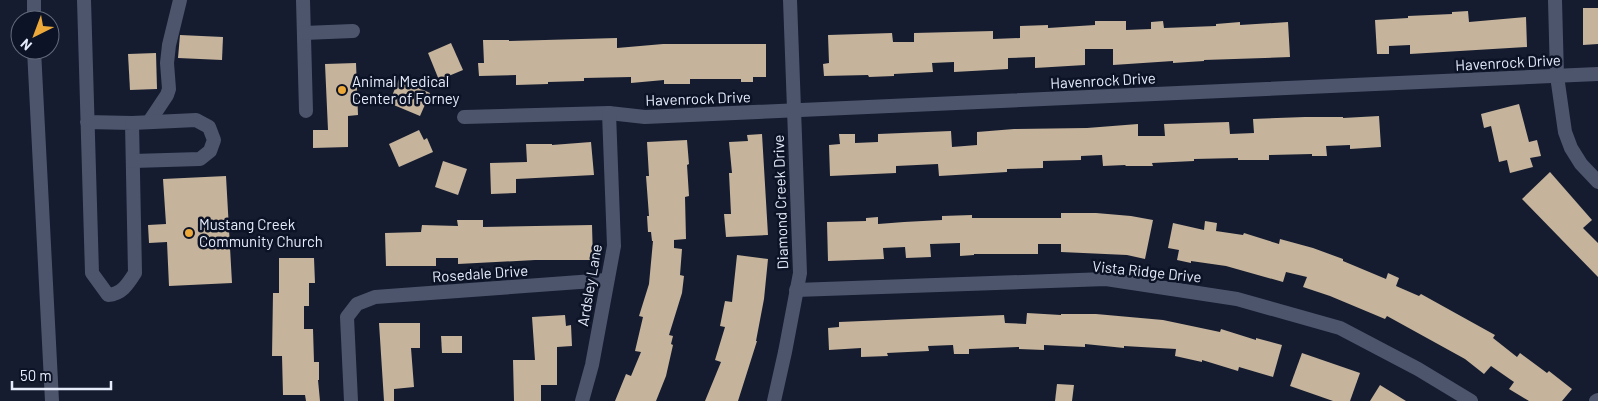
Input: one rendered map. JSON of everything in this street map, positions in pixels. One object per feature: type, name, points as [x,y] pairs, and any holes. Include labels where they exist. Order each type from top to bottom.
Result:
[{"type":"street","points":[[84,0],[92,272],[108,295],[115,294],[125,288],[135,273],[132,123]]},
{"type":"street","points":[[148,122],[167,95],[169,89],[167,63],[169,45],[180,0]]},
{"type":"street","points":[[303,0],[306,111]]},
{"type":"street","name":"Diamond Creek Drive","points":[[774,401],[800,272],[790,0]]},
{"type":"street","points":[[1555,0],[1557,76],[1565,132],[1571,148],[1581,164],[1598,182]]},
{"type":"street","points":[[304,34],[353,31]]},
{"type":"street","points":[[35,60],[52,401]]},
{"type":"street","name":"Havenrock Drive","points":[[464,117],[610,113],[645,117],[1598,74]]},
{"type":"street","name":"Ardsley Lane","points":[[582,401],[592,365],[614,246],[610,113]]},
{"type":"street","points":[[87,122],[132,123],[196,120],[209,127],[214,140],[210,151],[200,159],[133,161]]},
{"type":"street","name":"Vista Ridge Drive","points":[[796,290],[1106,279],[1237,298],[1340,328],[1418,369],[1471,401]]},
{"type":"street","name":"Rosedale Drive","points":[[351,401],[347,317],[357,304],[374,297],[607,280]]},
{"type":"building","points":[[1583,8],[1598,8],[1598,44],[1583,45]]},
{"type":"building","points":[[1468,11],[1469,22],[1526,17],[1527,47],[1410,54],[1410,45],[1389,46],[1389,54],[1377,54],[1375,20]]},
{"type":"building","points":[[1095,21],[1126,21],[1126,30],[1151,29],[1151,22],[1163,21],[1164,28],[1216,26],[1216,24],[1240,22],[1240,25],[1288,22],[1290,57],[1113,65],[1113,49],[1085,49],[1085,65],[1035,68],[1035,57],[1008,58],[1008,69],[954,72],[954,62],[932,63],[933,72],[869,77],[868,75],[824,76],[823,64],[829,63],[828,35],[892,33],[893,42],[914,42],[914,33],[993,31],[993,39],[1020,38],[1020,26],[1048,25],[1048,28],[1095,25]]},
{"type":"building","points":[[180,35],[223,37],[222,60],[178,58]]},
{"type":"building","points":[[617,38],[617,48],[663,44],[766,44],[766,77],[753,77],[753,82],[741,82],[741,79],[690,79],[690,84],[664,84],[664,80],[631,83],[631,77],[584,78],[584,81],[516,85],[516,75],[479,76],[478,63],[484,63],[483,40]]},
{"type":"building","points":[[451,43],[463,70],[439,80],[428,53]]},
{"type":"building","points":[[156,53],[157,89],[130,90],[128,54]]},
{"type":"building","name":"Animal Medical Center of Forney","points":[[356,63],[358,115],[348,116],[348,147],[313,148],[313,130],[328,130],[325,64]]},
{"type":"building","points":[[399,79],[430,93],[420,116],[389,103]]},
{"type":"building","points":[[1519,104],[1529,142],[1537,140],[1541,156],[1530,158],[1533,167],[1510,173],[1507,160],[1499,162],[1491,126],[1484,128],[1481,114]]},
{"type":"building","points":[[1379,116],[1381,147],[1350,149],[1350,145],[1326,146],[1327,156],[1312,156],[1312,154],[1269,155],[1269,160],[1238,160],[1238,158],[1194,159],[1194,161],[1152,163],[1153,166],[1103,166],[1102,155],[1081,156],[1081,160],[1043,161],[1043,168],[1007,169],[1007,172],[939,176],[938,164],[896,166],[896,173],[830,176],[829,145],[840,144],[839,134],[855,134],[855,143],[878,142],[878,134],[951,131],[952,147],[977,145],[977,132],[1014,129],[1087,128],[1138,124],[1138,136],[1165,136],[1164,124],[1229,122],[1230,134],[1254,133],[1253,119]]},
{"type":"building","points":[[419,130],[424,140],[427,138],[433,152],[399,167],[389,144]]},
{"type":"building","points":[[762,134],[768,235],[726,237],[724,214],[731,214],[729,173],[732,173],[729,142],[748,141],[747,135]]},
{"type":"building","points":[[687,140],[689,196],[685,197],[686,239],[674,240],[674,248],[682,249],[680,275],[684,276],[682,293],[669,335],[673,336],[671,344],[673,345],[666,376],[656,401],[615,401],[626,374],[631,376],[641,352],[635,351],[643,317],[639,316],[649,284],[653,241],[651,232],[648,232],[647,216],[649,216],[646,176],[649,176],[647,142]]},
{"type":"building","points":[[591,142],[594,175],[516,179],[516,193],[491,194],[490,163],[527,162],[526,144],[552,145]]},
{"type":"building","points":[[443,161],[467,169],[458,195],[435,187]]},
{"type":"building","points":[[1550,172],[1592,220],[1583,228],[1598,243],[1598,277],[1522,199]]},
{"type":"building","name":"Mustang Creek Community Church","points":[[226,176],[232,283],[169,286],[167,242],[149,243],[148,225],[166,224],[163,179]]},
{"type":"building","points":[[1061,213],[1096,213],[1153,220],[1145,259],[1127,255],[1061,252],[1061,244],[1038,244],[1038,254],[974,254],[960,256],[960,243],[930,244],[931,257],[906,258],[905,247],[883,248],[884,259],[828,261],[827,222],[866,221],[866,218],[878,217],[878,224],[942,220],[942,216],[972,215],[972,218],[1061,218]]},
{"type":"building","points":[[457,220],[483,220],[483,227],[592,225],[593,260],[535,260],[458,264],[458,258],[436,258],[436,266],[386,266],[385,233],[421,232],[422,225],[458,226]]},
{"type":"building","points":[[1205,221],[1217,223],[1216,231],[1243,235],[1244,233],[1279,244],[1280,239],[1343,259],[1343,261],[1386,279],[1388,273],[1399,278],[1396,286],[1419,296],[1421,294],[1495,335],[1493,338],[1517,357],[1520,353],[1547,373],[1549,371],[1572,389],[1562,401],[1529,401],[1509,389],[1514,382],[1491,366],[1484,374],[1465,359],[1387,316],[1385,319],[1303,287],[1307,277],[1286,272],[1283,282],[1226,266],[1177,260],[1179,250],[1168,248],[1173,223],[1204,230]]},
{"type":"building","points":[[737,255],[768,259],[757,341],[738,401],[705,401],[721,362],[715,360],[725,327],[720,326],[725,301],[732,302]]},
{"type":"building","points":[[279,258],[314,258],[315,283],[309,283],[309,306],[304,306],[304,329],[313,329],[314,362],[319,362],[320,401],[306,401],[305,395],[283,395],[282,356],[272,356],[273,293],[279,293]]},
{"type":"building","points":[[1027,313],[1061,315],[1096,314],[1163,320],[1220,332],[1221,329],[1256,340],[1256,338],[1282,345],[1273,377],[1239,367],[1238,371],[1202,360],[1202,362],[1175,356],[1176,349],[1124,346],[1124,348],[1085,344],[1085,347],[1044,345],[1044,350],[1019,349],[1019,347],[969,349],[969,354],[954,354],[953,345],[928,346],[929,351],[887,353],[888,356],[861,357],[861,348],[829,350],[828,328],[839,327],[839,322],[1004,315],[1005,323],[1026,324]]},
{"type":"building","points":[[565,315],[566,326],[571,325],[572,346],[557,347],[557,385],[541,385],[541,401],[514,401],[513,360],[535,360],[532,317]]},
{"type":"building","points":[[379,323],[420,323],[420,348],[411,348],[414,387],[394,389],[394,401],[384,401]]},
{"type":"building","points":[[441,336],[462,336],[462,353],[442,353]]},
{"type":"building","points":[[1302,353],[1360,373],[1350,401],[1333,401],[1290,386]]},
{"type":"building","points":[[1057,384],[1074,385],[1072,401],[1055,401]]},
{"type":"building","points":[[1380,385],[1406,401],[1370,401]]},
{"type":"place","name":"Animal Medical Center of Forney","points":[[342,90]]},
{"type":"place","name":"Mustang Creek Community Church","points":[[189,233]]}]
